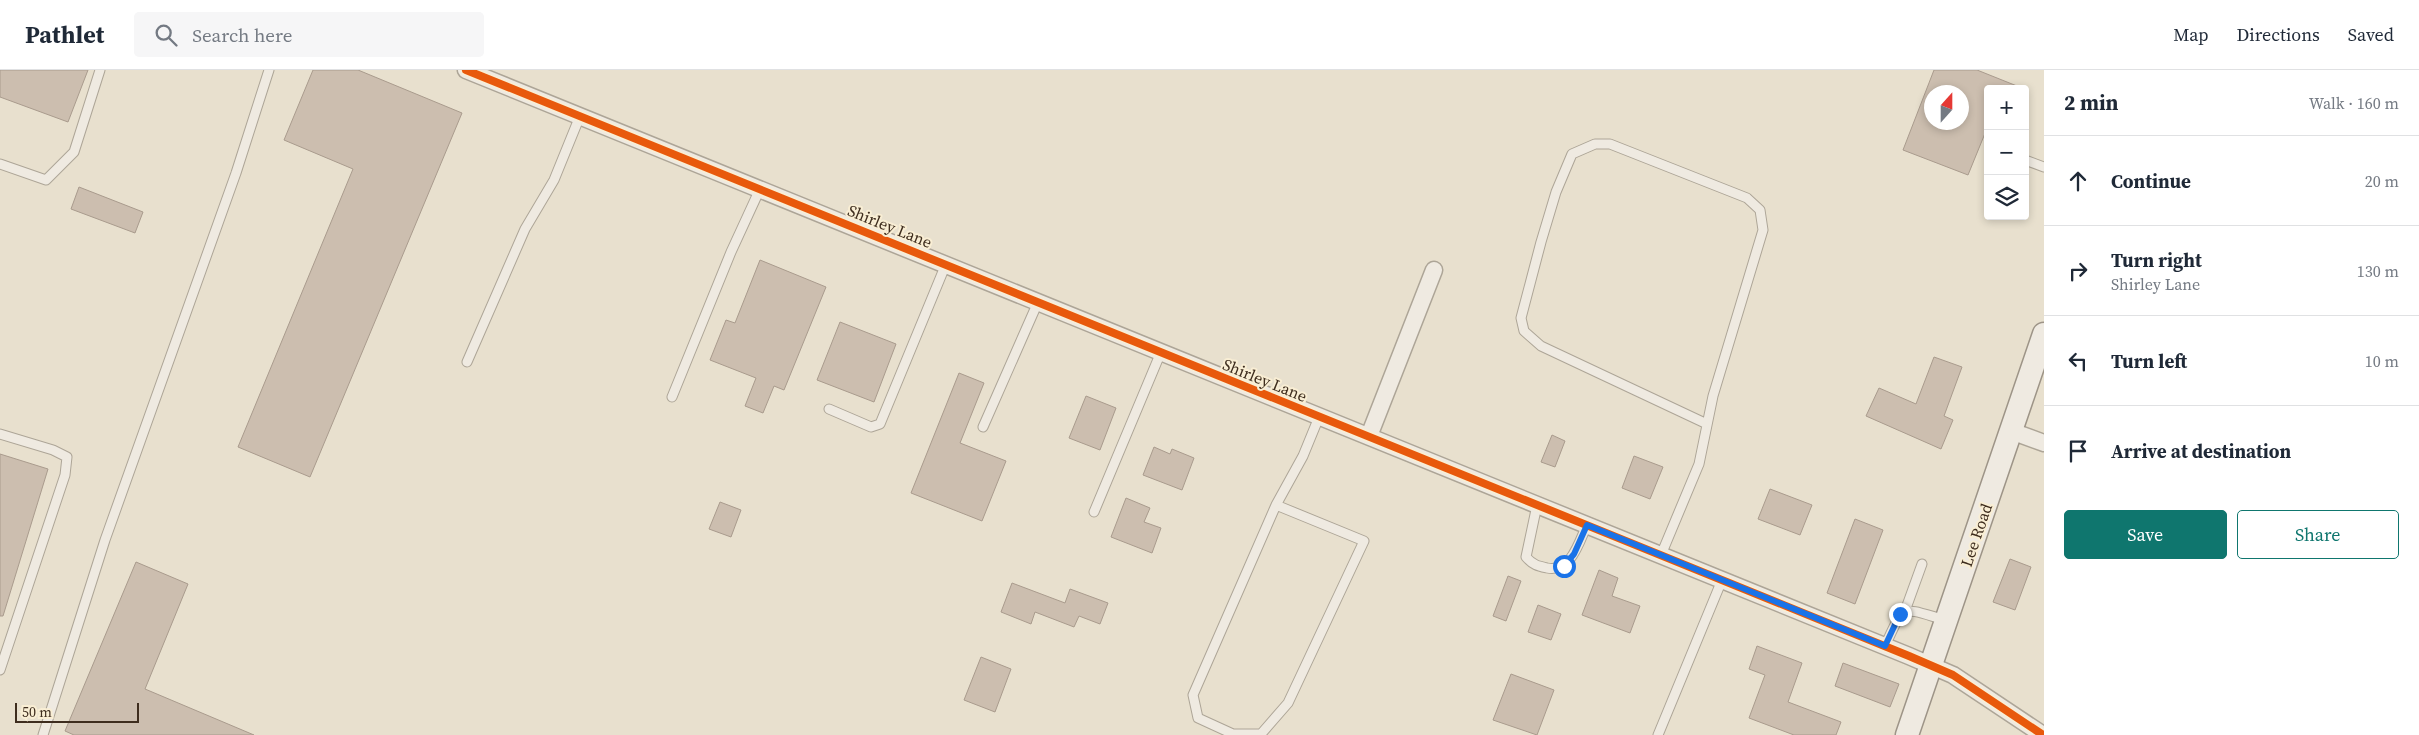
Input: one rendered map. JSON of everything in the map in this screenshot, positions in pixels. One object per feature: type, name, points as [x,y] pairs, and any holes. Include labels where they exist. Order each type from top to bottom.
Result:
[{"type":"main road","name":"Lee Road","points":[[1907,735],[2044,334]]},
{"type":"street","name":"Shirley Lane","points":[[466,70],[1931,665],[1960,680],[2036,733]]},
{"type":"street","points":[[1369,436],[1434,270]]},
{"type":"street","points":[[2011,431],[2044,443]]},
{"type":"lane","points":[[0,164],[46,180],[74,152],[100,70]]},
{"type":"lane","points":[[43,735],[105,540],[236,174],[270,70]]},
{"type":"lane","points":[[467,362],[525,229],[554,180],[580,116]]},
{"type":"lane","points":[[1661,555],[1699,464],[1713,396],[1763,230],[1760,210],[1747,198],[1610,144],[1595,144],[1572,154],[1556,192],[1521,318],[1524,331],[1541,346],[1707,424]]},
{"type":"lane","points":[[2029,161],[2044,167]]},
{"type":"lane","points":[[672,396],[731,252],[760,189]]},
{"type":"lane","points":[[829,409],[871,427],[880,424],[946,264]]},
{"type":"lane","points":[[983,427],[1038,302]]},
{"type":"lane","points":[[1094,512],[1161,352]]},
{"type":"lane","points":[[1276,505],[1364,541],[1288,703],[1261,734],[1233,734],[1198,718],[1193,695],[1276,505],[1303,456],[1319,417]]},
{"type":"lane","points":[[0,434],[53,450],[67,457],[65,475],[0,670]]},
{"type":"lane","points":[[1537,505],[1526,557],[1533,564],[1554,569],[1564,566],[1574,554],[1587,525]]},
{"type":"lane","points":[[1905,611],[1922,564]]},
{"type":"lane","points":[[1658,735],[1722,580]]},
{"type":"lane","points":[[1885,646],[1900,614],[1905,611],[1914,611],[1946,620]]},
{"type":"building","points":[[0,70],[88,70],[68,122],[0,97]]},
{"type":"building","points":[[313,70],[358,70],[462,113],[310,477],[238,447],[353,169],[284,140]]},
{"type":"building","points":[[1934,70],[1977,70],[2014,85],[1984,85],[1984,136],[1968,175],[1903,150],[1924,96],[1924,130],[1969,130],[1969,85],[1928,85]]},
{"type":"building","points":[[79,187],[143,212],[135,233],[71,209]]},
{"type":"building","points":[[760,260],[826,287],[784,390],[774,386],[763,413],[745,406],[756,378],[710,360],[726,320],[735,323]]},
{"type":"building","points":[[840,322],[896,344],[874,402],[817,380]]},
{"type":"building","points":[[1934,357],[1962,367],[1944,416],[1953,420],[1941,449],[1866,416],[1879,388],[1916,404]]},
{"type":"building","points":[[959,373],[984,383],[960,443],[1006,461],[982,521],[911,493]]},
{"type":"building","points":[[1086,396],[1116,408],[1100,450],[1069,438]]},
{"type":"building","points":[[1552,435],[1565,441],[1555,467],[1541,462]]},
{"type":"building","points":[[1154,447],[1170,454],[1172,449],[1194,458],[1182,490],[1143,475]]},
{"type":"building","points":[[0,454],[48,469],[3,616],[0,616]]},
{"type":"building","points":[[1634,456],[1663,467],[1650,499],[1622,488]]},
{"type":"building","points":[[1770,489],[1812,505],[1800,535],[1758,519]]},
{"type":"building","points":[[1126,498],[1150,508],[1144,522],[1161,528],[1152,553],[1111,537]]},
{"type":"building","points":[[720,502],[741,510],[731,537],[709,529]]},
{"type":"building","points":[[1855,519],[1883,530],[1855,604],[1827,593]]},
{"type":"building","points":[[2010,559],[2031,567],[2015,610],[1993,602]]},
{"type":"building","points":[[136,562],[188,584],[145,689],[254,735],[74,735],[65,731]]},
{"type":"building","points":[[1599,570],[1618,578],[1612,596],[1640,606],[1630,633],[1582,615]]},
{"type":"building","points":[[1508,576],[1521,581],[1506,621],[1493,616]]},
{"type":"building","points":[[1012,583],[1065,603],[1070,589],[1108,603],[1100,624],[1079,616],[1074,627],[1035,612],[1031,624],[1001,612]]},
{"type":"building","points":[[1538,605],[1561,614],[1551,640],[1528,632]]},
{"type":"building","points":[[1757,646],[1802,663],[1788,702],[1841,722],[1836,735],[1794,735],[1749,718],[1765,675],[1749,669]]},
{"type":"building","points":[[981,657],[1011,669],[995,712],[964,700]]},
{"type":"building","points":[[1843,663],[1899,684],[1890,707],[1835,686]]},
{"type":"building","points":[[1511,674],[1554,690],[1537,735],[1493,720]]},
{"type":"cycle path","points":[[466,70],[1909,656],[1953,675],[2043,735]]},
{"type":"route","points":[[1564,566],[1574,554],[1587,525],[1885,646],[1900,614]]}]
